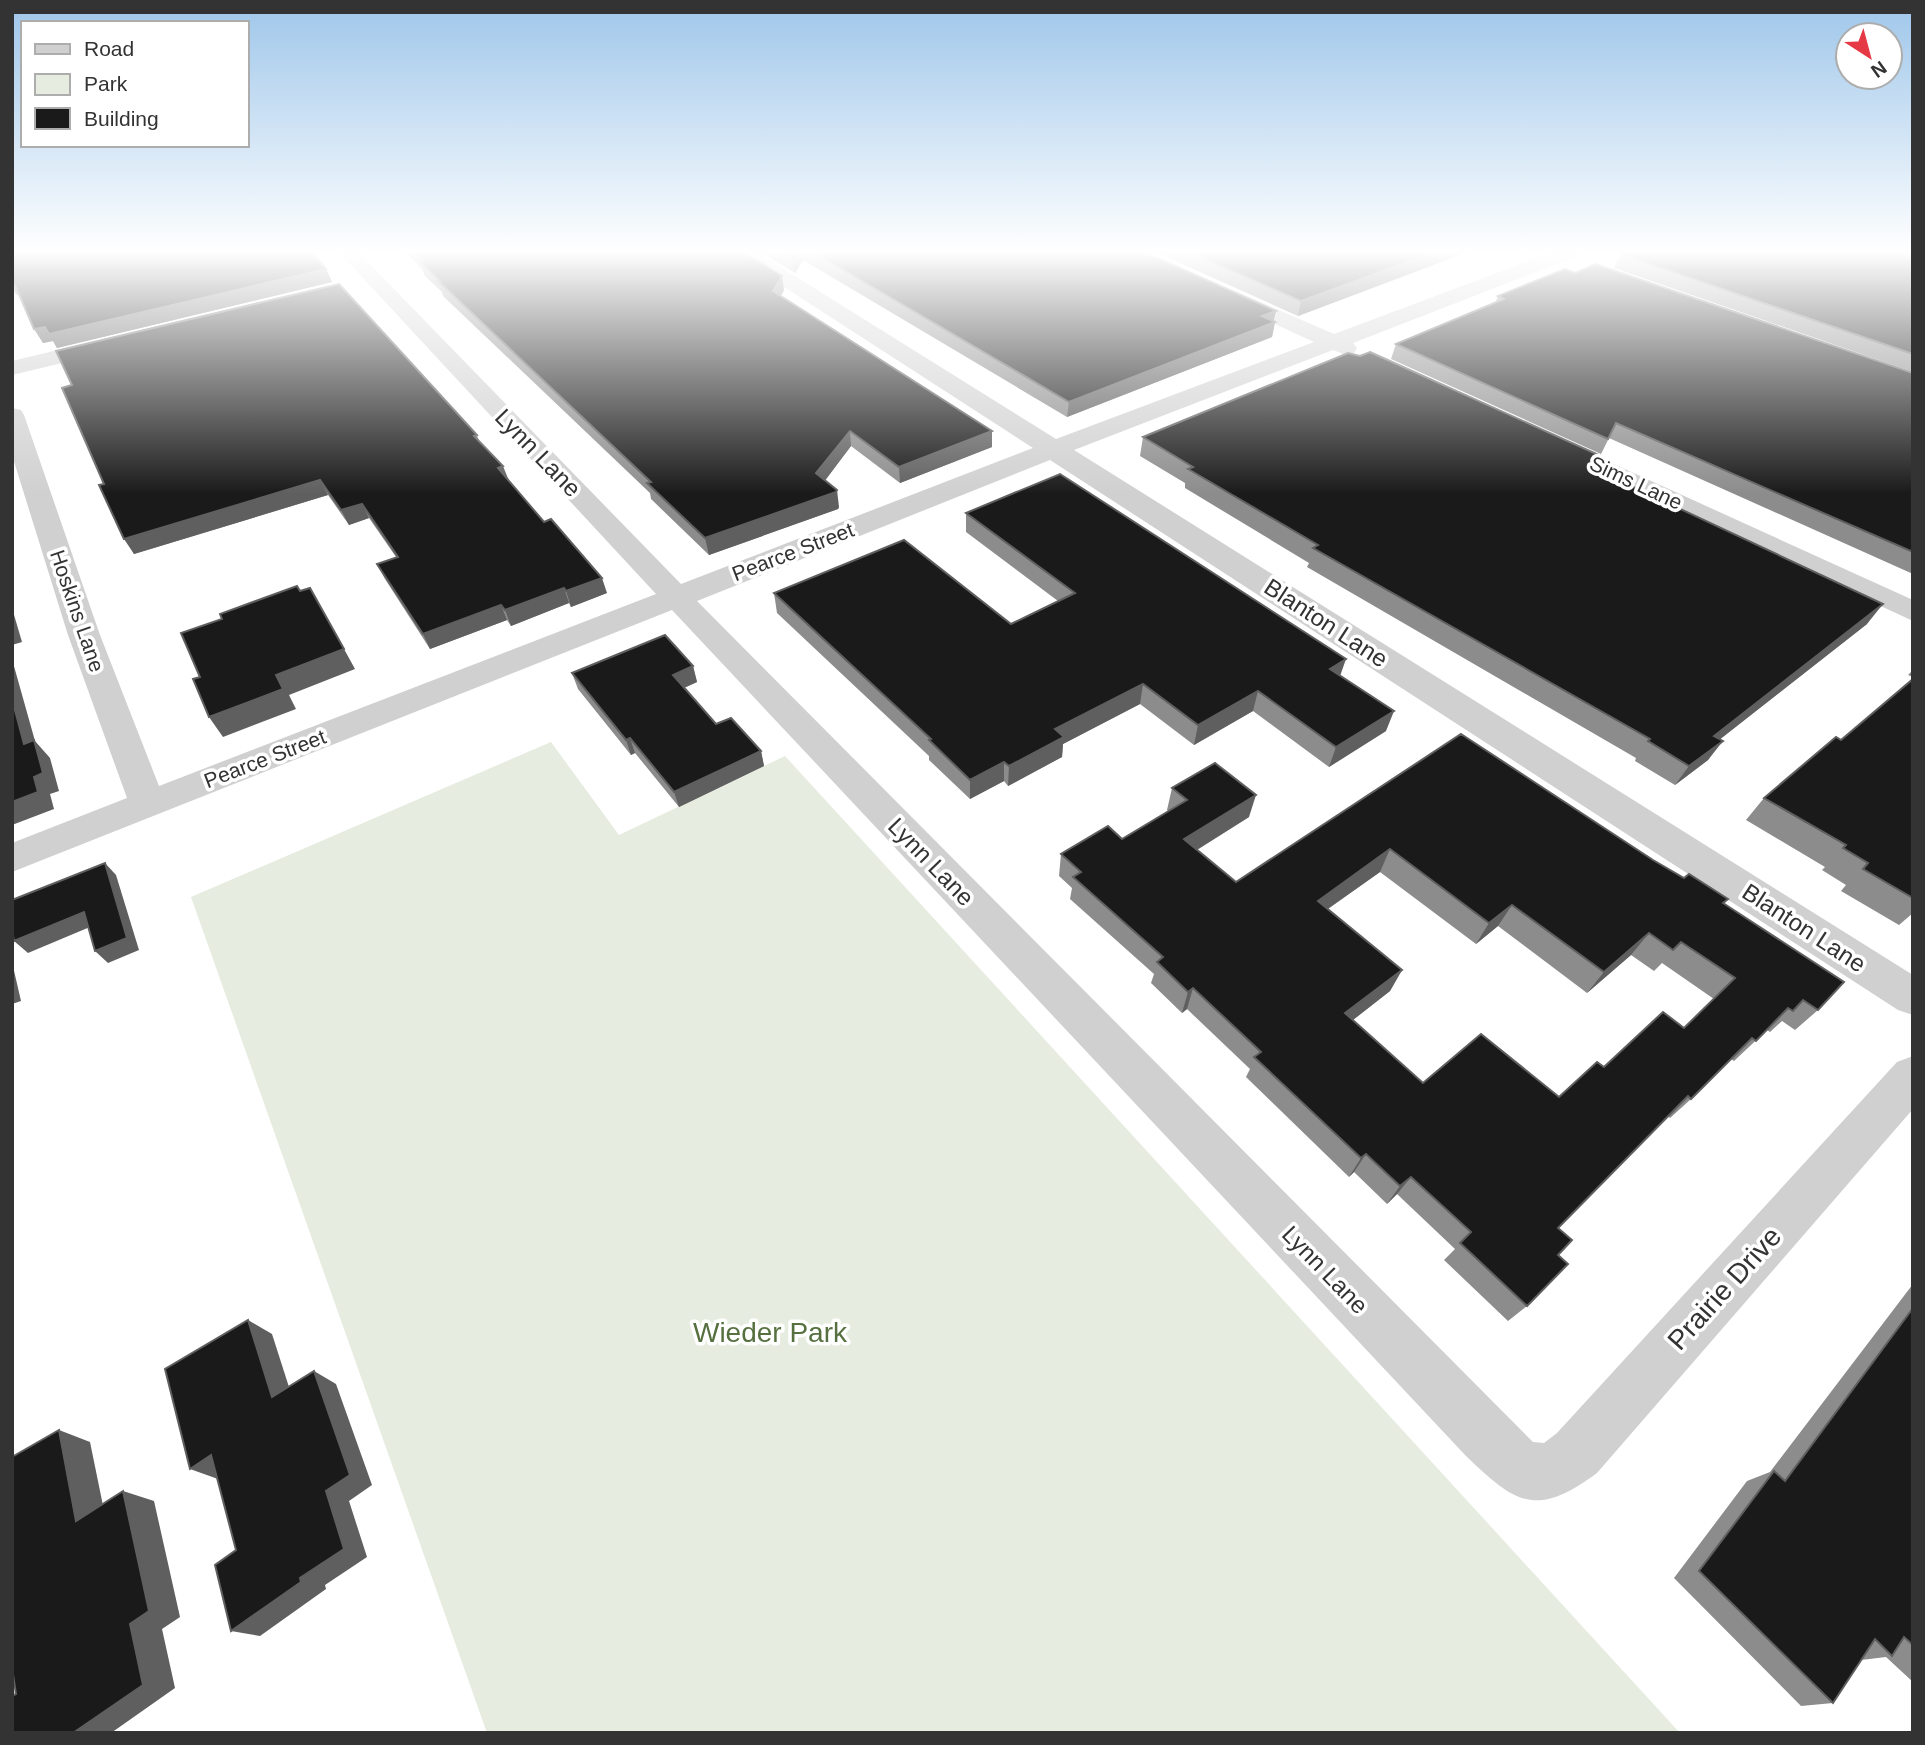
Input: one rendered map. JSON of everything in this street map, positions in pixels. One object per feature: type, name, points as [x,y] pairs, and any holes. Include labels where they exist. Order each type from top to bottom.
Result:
[{"type":"street","name":"Lynn Lane","points":[[410,331],[676,597],[1521,1469]]},
{"type":"street","name":"Blanton Lane","points":[[868,331],[1913,997]]},
{"type":"street","points":[[1311,331],[1371,360]]},
{"type":"street","name":"Pearce Street","points":[[12,858],[1054,449],[1363,331]]},
{"type":"street","points":[[12,368],[134,339]]},
{"type":"street","name":"Hoskins Lane","points":[[12,415],[84,635],[148,804]]},
{"type":"street","name":"Sims Lane","points":[[1534,436],[1913,612]]},
{"type":"street","name":"Prairie Drive","points":[[1521,1469],[1550,1472],[1577,1453],[1913,1076]]},
{"type":"green space","name":"Wieder Park","points":[[551,742],[619,835],[785,756],[1680,1733],[487,1733],[191,897]]},
{"type":"building","points":[[139,331],[382,331],[477,435],[474,436],[503,466],[498,468],[544,522],[551,519],[602,578],[566,591],[564,588],[505,610],[501,605],[423,634],[377,564],[398,557],[362,504],[341,510],[320,480],[124,539],[99,485],[104,484],[62,388],[72,385],[56,351]]},
{"type":"building","points":[[491,331],[836,331],[992,431],[899,467],[850,431],[816,473],[837,490],[836,492],[705,538],[647,483],[651,482]]},
{"type":"building","points":[[948,331],[1251,331],[1069,402]]},
{"type":"building","points":[[1426,331],[1792,331],[1913,373],[1913,552],[1616,423],[1608,439],[1396,344]]},
{"type":"building","points":[[1847,331],[1913,331],[1913,354]]},
{"type":"building","points":[[1370,352],[1601,456],[1595,469],[1883,604],[1714,736],[1723,741],[1689,766],[1648,741],[1650,739],[1313,548],[1318,545],[1188,469],[1193,467],[1143,437],[1348,353],[1360,356]]},
{"type":"building","points":[[1060,474],[1346,659],[1330,669],[1394,711],[1336,747],[1258,691],[1198,725],[1143,684],[1055,729],[1064,737],[1009,766],[1004,762],[970,780],[929,740],[931,739],[774,593],[904,540],[1011,624],[1075,593],[966,513]]},
{"type":"building","points":[[297,586],[300,591],[310,588],[344,649],[276,675],[283,689],[209,717],[193,679],[200,677],[181,633],[222,619],[220,614]]},
{"type":"building","points":[[665,635],[693,666],[673,675],[716,724],[731,718],[761,751],[674,792],[630,738],[626,740],[572,673]]},
{"type":"building","points":[[1913,679],[1913,898],[1863,869],[1868,863],[1843,848],[1846,845],[1764,798],[1836,737],[1841,740]]},
{"type":"building","points":[[12,699],[24,744],[34,740],[43,773],[34,777],[38,792],[12,802]]},
{"type":"building","points":[[1461,734],[1653,860],[1684,878],[1689,874],[1728,899],[1723,903],[1844,982],[1818,1010],[1803,1000],[1793,1011],[1788,1008],[1756,1041],[1752,1038],[1691,1099],[1688,1096],[1558,1228],[1572,1240],[1558,1255],[1568,1264],[1527,1306],[1460,1243],[1471,1232],[1411,1177],[1400,1186],[1366,1154],[1361,1158],[1254,1057],[1261,1052],[1193,988],[1188,992],[1157,962],[1163,957],[1073,877],[1081,872],[1061,854],[1108,826],[1122,839],[1187,800],[1172,788],[1215,763],[1256,795],[1184,839],[1236,882]],"holes":[[[1390,849],[1489,923],[1512,905],[1604,972],[1649,933],[1673,950],[1681,942],[1735,978],[1684,1028],[1663,1012],[1604,1067],[1597,1062],[1559,1097],[1481,1034],[1423,1083],[1345,1013],[1402,970],[1318,901]]]},
{"type":"building","points":[[105,863],[127,938],[95,951],[84,912],[14,941],[12,900]]},
{"type":"building","points":[[1913,1308],[1913,1645],[1904,1637],[1892,1656],[1875,1639],[1833,1703],[1699,1571],[1774,1471],[1785,1481]]},
{"type":"building","points":[[248,1320],[272,1397],[314,1371],[350,1475],[326,1491],[344,1549],[300,1578],[301,1582],[231,1631],[215,1565],[236,1550],[211,1455],[190,1469],[165,1369]]},
{"type":"building","points":[[59,1430],[76,1521],[123,1491],[149,1611],[130,1624],[143,1685],[73,1733],[12,1733],[12,1696],[16,1694],[12,1668],[12,1457]]}]
